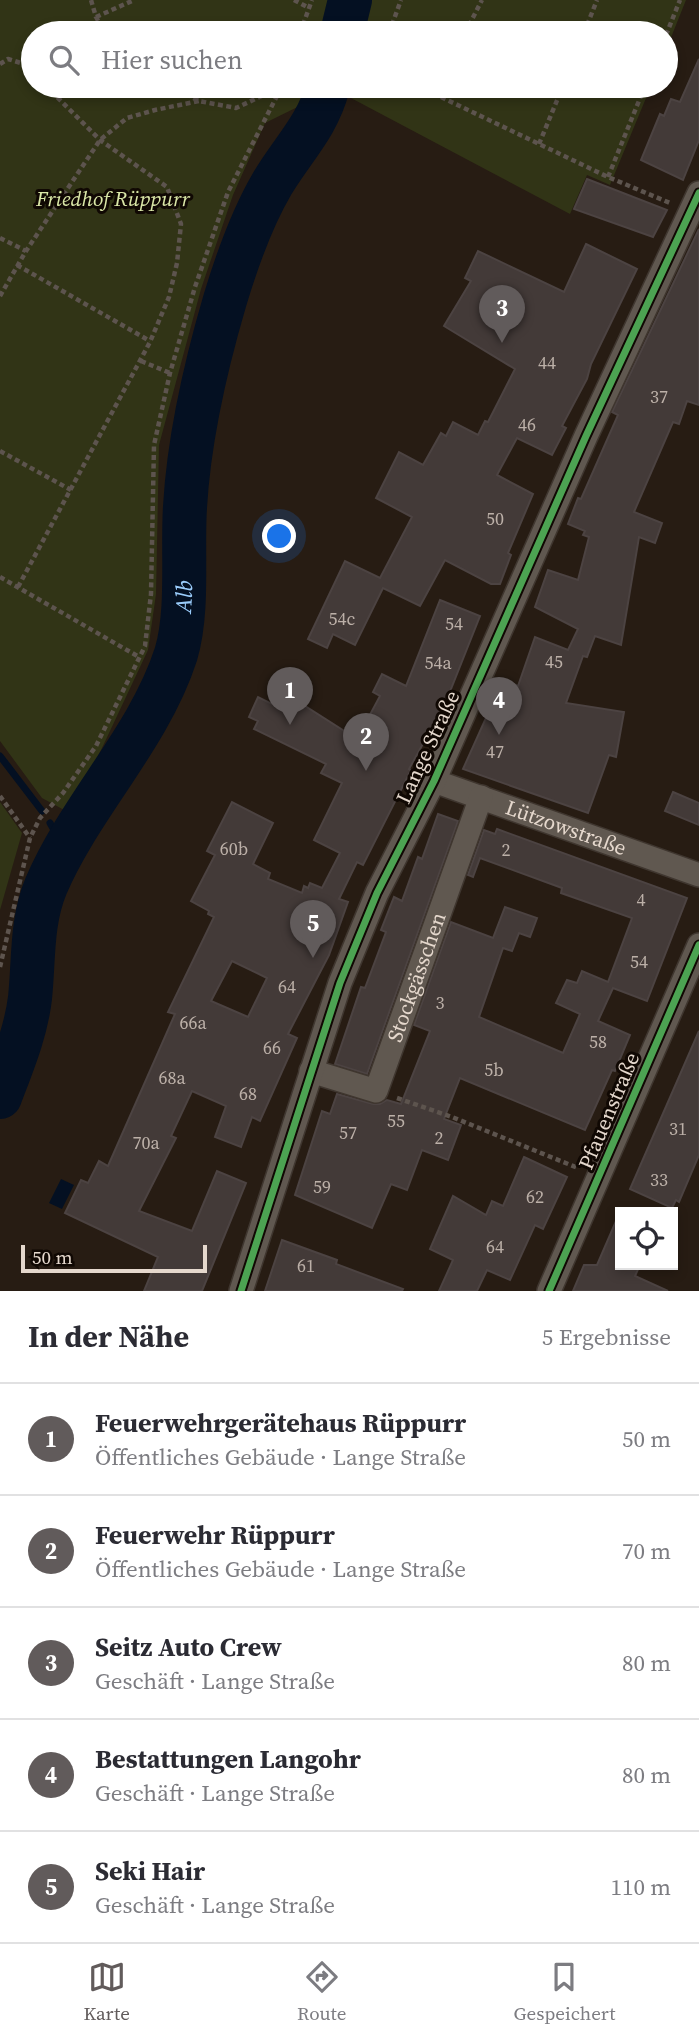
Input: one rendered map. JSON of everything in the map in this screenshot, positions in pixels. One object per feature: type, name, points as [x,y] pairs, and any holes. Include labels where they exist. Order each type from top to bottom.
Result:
[{"type":"street","name":"Lange Straße","points":[[241,1291],[340,983],[377,892],[434,780],[586,436],[695,202]]},
{"type":"street","name":"Lützowstraße","points":[[434,780],[699,875]]},
{"type":"street","name":"Stockgässchen","points":[[376,1091],[481,797]]},
{"type":"street","name":"Pfauenstraße","points":[[549,1291],[699,945]]},
{"type":"street","points":[[311,1071],[376,1091]]},
{"type":"path","points":[[90,0],[98,21]]},
{"type":"path","points":[[96,17],[134,0]]},
{"type":"path","points":[[294,0],[309,8]]},
{"type":"path","points":[[304,21],[312,0]]},
{"type":"path","points":[[393,21],[401,0]]},
{"type":"path","points":[[471,21],[482,0]]},
{"type":"path","points":[[589,21],[597,0]]},
{"type":"path","points":[[672,21],[680,0]]},
{"type":"path","points":[[0,64],[8,59],[21,63]]},
{"type":"path","points":[[18,587],[150,342],[169,297],[177,263],[181,224],[167,187],[100,140],[58,98]]},
{"type":"path","points":[[193,98],[236,108],[257,98]]},
{"type":"path","points":[[0,967],[30,838],[40,818],[59,799],[96,746],[145,646],[151,594],[154,445],[170,373],[195,287],[228,192],[276,98]]},
{"type":"path","points":[[443,98],[608,177],[695,202]]},
{"type":"path","points":[[539,144],[558,98]]},
{"type":"path","points":[[608,177],[640,98]]},
{"type":"path","points":[[0,296],[17,265],[100,140],[127,118],[199,101]]},
{"type":"path","points":[[0,238],[26,251]]},
{"type":"path","points":[[17,265],[150,342]]},
{"type":"path","points":[[141,361],[170,373]]},
{"type":"path","points":[[0,450],[71,490]]},
{"type":"path","points":[[0,577],[139,657]]},
{"type":"path","points":[[0,796],[30,838]]},
{"type":"path","points":[[376,1091],[452,1117],[600,1177]]},
{"type":"green space","name":"Friedhof Rüppurr","points":[[0,0],[686,0],[678,21],[21,21],[21,98],[316,98],[265,123],[233,195],[201,289],[159,445],[156,594],[148,650],[102,748],[74,802],[66,811],[42,798],[0,741]]},
{"type":"green space","name":"Friedhof Rüppurr","points":[[351,98],[646,98],[610,185],[587,175],[570,214]]},
{"type":"green space","points":[[0,802],[22,833],[0,910]]},
{"type":"water","points":[[61,1179],[74,1185],[62,1209],[49,1203]]},
{"type":"building","points":[[699,59],[699,140],[683,180],[641,160],[660,114],[664,116],[671,99],[680,102]]},
{"type":"building","points":[[587,179],[667,210],[653,237],[574,209]]},
{"type":"building","points":[[699,229],[699,405],[687,401],[679,424],[673,422],[634,512],[662,523],[655,543],[639,537],[621,645],[595,636],[587,657],[583,656],[566,703],[624,712],[616,757],[609,755],[588,813],[463,769],[503,680],[518,686],[535,637],[568,650],[578,629],[535,607],[548,570],[578,580],[589,537],[583,535],[585,531],[568,524],[618,415],[612,412]]},
{"type":"building","points":[[586,244],[637,269],[591,364],[587,379],[562,426],[566,428],[552,455],[517,438],[497,475],[533,494],[508,553],[511,555],[500,584],[491,584],[445,560],[420,606],[383,588],[355,645],[333,634],[327,648],[308,639],[345,561],[380,578],[412,517],[376,498],[399,452],[423,465],[441,433],[446,436],[453,422],[478,435],[485,421],[488,422],[515,369],[444,326],[471,281],[465,278],[478,251],[564,292]]},
{"type":"building","points":[[440,600],[480,616],[445,704],[409,769],[411,770],[363,865],[357,862],[339,899],[348,902],[329,955],[288,1034],[297,1038],[260,1121],[252,1117],[241,1147],[215,1137],[226,1106],[192,1091],[171,1136],[176,1138],[139,1211],[192,1231],[217,1171],[246,1183],[202,1291],[144,1291],[158,1257],[65,1213],[81,1180],[88,1183],[99,1161],[108,1166],[175,1014],[168,1012],[214,917],[191,901],[215,855],[207,851],[232,802],[273,823],[253,864],[270,873],[268,879],[302,893],[304,886],[308,888],[310,883],[322,888],[340,853],[314,840],[342,783],[321,773],[326,764],[254,729],[258,721],[249,717],[258,697],[276,706],[283,692],[357,739],[380,696],[373,692],[382,674],[406,686]],"holes":[[[232,961],[267,978],[248,1017],[211,1001]]]},
{"type":"building","points":[[673,792],[699,803],[699,825],[665,811]]},
{"type":"building","points":[[438,814],[458,821],[367,1074],[335,1064],[361,987],[365,988],[386,932],[381,930],[394,897],[402,901],[418,857],[422,859]]},
{"type":"building","points":[[497,829],[687,898],[647,1001],[613,988],[598,1021],[630,1035],[585,1130],[460,1078],[444,1119],[461,1125],[448,1160],[422,1150],[407,1190],[391,1184],[372,1228],[295,1195],[322,1111],[330,1114],[337,1094],[373,1104],[387,1100],[401,1104],[430,1031],[414,1025],[451,922],[493,938],[505,907],[537,918],[530,937],[519,933],[512,951],[503,948],[479,1017],[563,1053],[580,1014],[556,1003],[567,980],[577,983],[582,971],[608,982],[632,918],[561,893],[562,888],[480,858],[473,877],[468,875],[484,830],[495,834]]},
{"type":"building","points":[[699,1031],[699,1155],[679,1202],[676,1200],[670,1207],[630,1189]]},
{"type":"building","points":[[524,1157],[567,1177],[543,1229],[535,1225],[510,1280],[487,1270],[477,1291],[439,1291],[453,1260],[430,1249],[453,1196],[486,1215],[492,1201],[503,1206]]},
{"type":"building","points":[[615,1224],[615,1270],[638,1270],[635,1276],[668,1291],[573,1291],[584,1265],[597,1265]]},
{"type":"building","points":[[282,1240],[337,1260],[336,1264],[403,1289],[265,1291]]},
{"type":"waterway","name":"Alb","points":[[345,21],[350,0]]},
{"type":"waterway","name":"Alb","points":[[0,1097],[25,1023],[30,998],[35,927],[46,886],[77,828],[149,714],[176,654],[182,619],[184,525],[190,455],[205,377],[230,285],[257,212],[272,184],[311,126],[325,98]]},
{"type":"waterway","points":[[0,756],[42,811]]},
{"type":"waterway","points":[[50,823],[65,849]]},
{"type":"cycle path","points":[[241,1291],[340,983],[377,893],[434,781],[586,436],[699,193]]},
{"type":"cycle path","points":[[549,1291],[699,945]]},
{"type":"place","name":"Seitz Auto Crew","points":[[502,343]]},
{"type":"place","name":"Feuerwehrgerätehaus Rüppurr","points":[[290,725]]},
{"type":"place","name":"Bestattungen Langohr","points":[[499,735]]},
{"type":"place","name":"Feuerwehr Rüppurr","points":[[366,771]]},
{"type":"place","name":"Seki Hair","points":[[313,958]]}]
